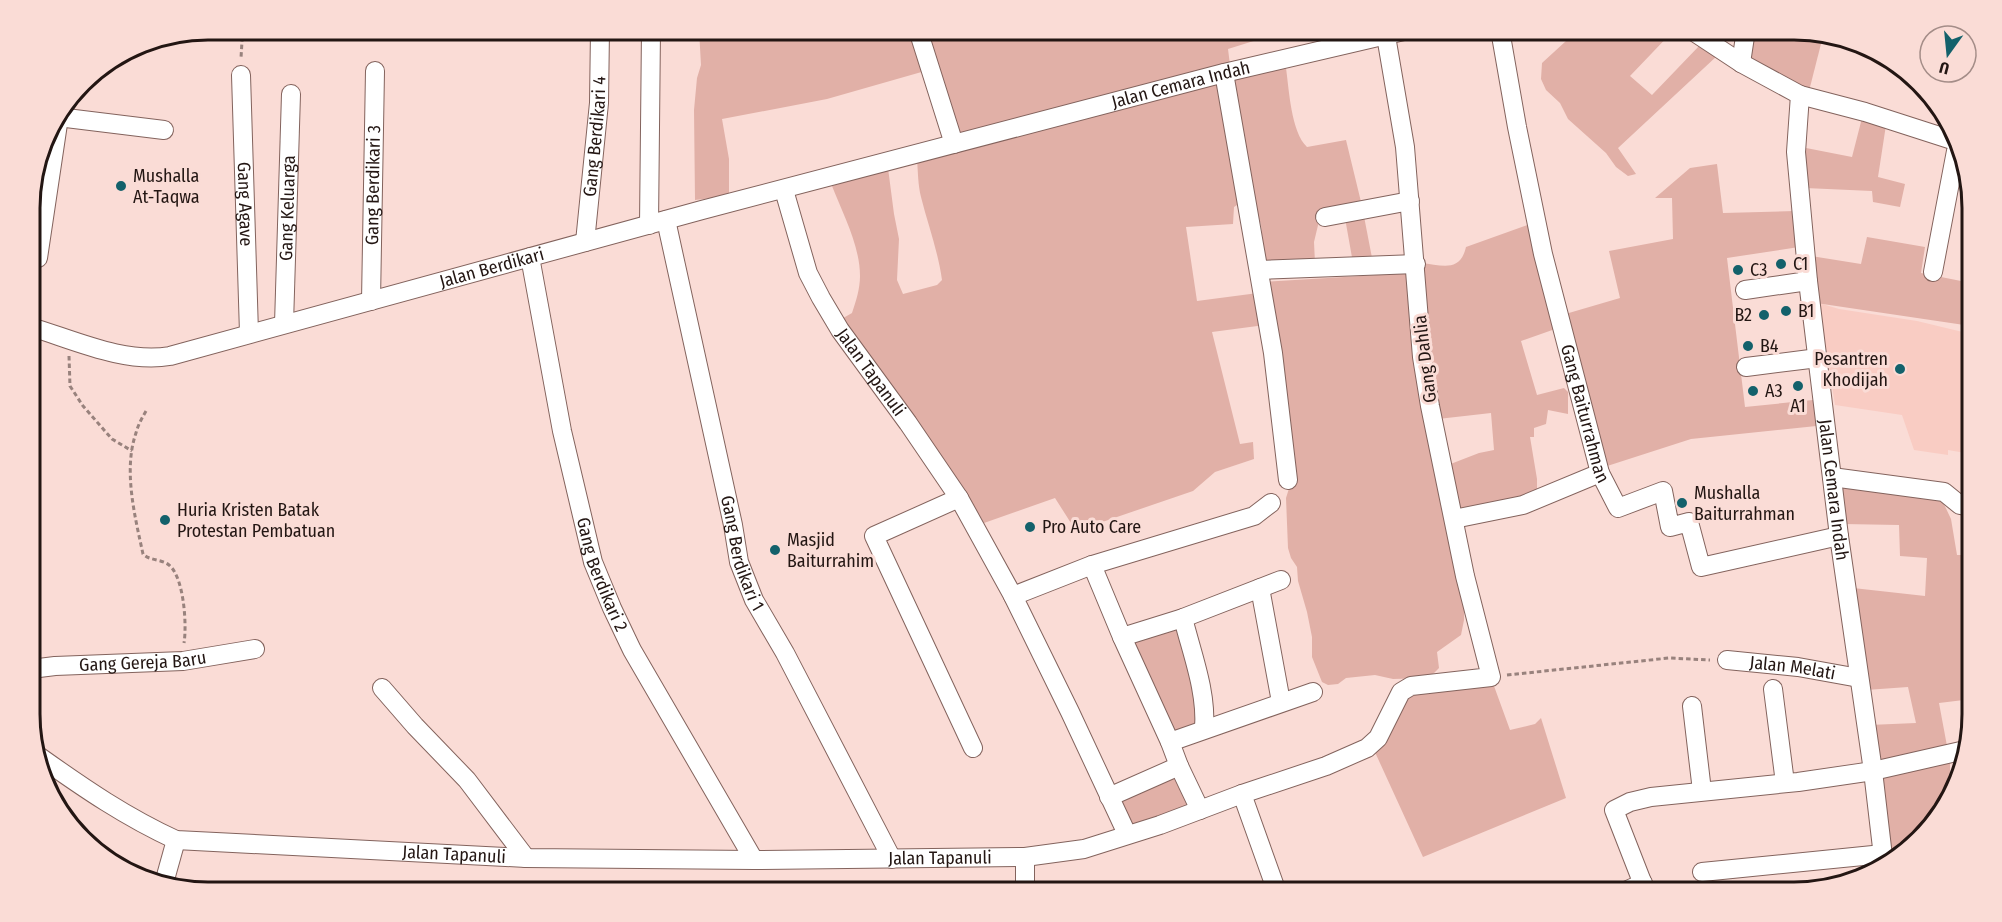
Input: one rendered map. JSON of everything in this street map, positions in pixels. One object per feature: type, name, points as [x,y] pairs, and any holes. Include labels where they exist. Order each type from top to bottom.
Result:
[{"type":"street","name":"Jalan Cemara Indah","points":[[954,144],[1224,73],[1367,40]]},
{"type":"street","name":"Gang Dahlia","points":[[1387,40],[1405,147],[1422,357],[1430,406],[1468,587],[1491,677]]},
{"type":"street","name":"Gang Baiturrahman","points":[[1502,40],[1516,127],[1543,254],[1600,473],[1618,508],[1663,491],[1670,527],[1689,522],[1701,567],[1839,536]]},
{"type":"street","points":[[1706,40],[1741,63],[1800,95],[1865,112],[1946,138]]},
{"type":"street","points":[[1741,63],[1744,40]]},
{"type":"street","name":"Gang Berdikari 4","points":[[585,242],[599,103],[600,41]]},
{"type":"street","name":"Gang Berdikari 1","points":[[651,41],[657,222],[731,514],[739,562],[754,600],[785,653],[892,859]]},
{"type":"street","points":[[921,41],[954,144]]},
{"type":"street","name":"Gang Berdikari 3","points":[[371,301],[375,70]]},
{"type":"street","points":[[1224,73],[1274,354],[1288,480]]},
{"type":"street","name":"Gang Agave","points":[[241,75],[249,333]]},
{"type":"street","name":"Gang Keluarga","points":[[284,324],[291,94]]},
{"type":"street","name":"Jalan Cemara Indah","points":[[1800,95],[1796,152],[1808,281],[1839,536],[1883,855]]},
{"type":"street","points":[[67,118],[164,130]]},
{"type":"street","points":[[41,237],[55,141]]},
{"type":"street","name":"Jalan Berdikari","points":[[41,330],[129,357],[156,359],[657,222],[954,144]]},
{"type":"street","points":[[1933,272],[1954,160]]},
{"type":"street","name":"Jalan Tapanuli","points":[[48,762],[108,804],[145,826],[176,840],[526,858],[754,860],[1025,857],[1084,849],[1127,834],[1012,596],[959,498],[840,330],[821,298],[808,273],[784,190]]},
{"type":"street","points":[[1324,217],[1410,201]]},
{"type":"street","name":"Gang Berdikari 2","points":[[530,257],[562,431],[594,562],[632,650],[754,860]]},
{"type":"street","points":[[1259,270],[1416,264]]},
{"type":"street","points":[[1744,290],[1808,281]]},
{"type":"street","points":[[1746,367],[1818,358]]},
{"type":"street","points":[[1454,519],[1522,505],[1600,473]]},
{"type":"street","points":[[1832,477],[1944,492],[1961,505]]},
{"type":"street","points":[[959,498],[874,536],[973,748]]},
{"type":"street","points":[[1012,596],[1092,566],[1251,517],[1271,503]]},
{"type":"street","points":[[1092,566],[1200,810]]},
{"type":"street","points":[[1122,638],[1183,618],[1281,580]]},
{"type":"street","points":[[1260,588],[1281,702]]},
{"type":"street","points":[[1183,618],[1201,692],[1205,715],[1204,729]]},
{"type":"street","name":"Gang Gereja Baru","points":[[40,668],[183,661],[255,649]]},
{"type":"street","name":"Jalan Melati","points":[[1727,660],[1798,667],[1859,678]]},
{"type":"street","points":[[1127,834],[1160,825],[1326,766],[1367,748],[1378,738],[1397,698],[1407,687],[1491,677]]},
{"type":"street","points":[[382,688],[467,780],[526,858]]},
{"type":"street","points":[[1773,689],[1785,783]]},
{"type":"street","points":[[1170,742],[1313,692]]},
{"type":"street","points":[[1692,706],[1701,791]]},
{"type":"street","points":[[1642,881],[1614,810],[1629,802],[1701,791],[1873,771],[1957,752]]},
{"type":"street","points":[[1109,797],[1179,766]]},
{"type":"street","points":[[1242,794],[1273,881]]},
{"type":"street","points":[[166,876],[176,840]]},
{"type":"street","points":[[1024,881],[1025,857]]},
{"type":"street","points":[[1702,872],[1876,860]]},
{"type":"path","points":[[241,75],[242,41]]},
{"type":"path","points":[[70,339],[70,386],[83,406],[112,439],[132,451]]},
{"type":"path","points":[[146,411],[135,434],[132,451],[134,516],[143,554],[168,564],[176,574],[182,593],[185,635],[183,661]]},
{"type":"path","points":[[1491,677],[1669,658],[1727,660]]},
{"type":"shaded area","points":[[1256,40],[1228,49],[1230,65],[959,133],[929,41]]},
{"type":"shaded area","points":[[1664,40],[1630,76],[1652,95],[1700,45],[1718,55],[1618,148],[1636,174],[1628,176],[1568,119],[1560,103],[1546,90],[1541,79],[1542,63],[1566,41]]},
{"type":"shaded area","points":[[1749,40],[1793,40],[1821,43],[1809,91],[1747,60]]},
{"type":"shaded area","points":[[700,41],[915,41],[925,71],[827,99],[722,119],[729,159],[729,196],[695,200],[694,110],[697,78],[701,65]]},
{"type":"shaded area","points":[[1286,68],[1294,121],[1307,147],[1346,140],[1373,263],[1353,263],[1345,218],[1319,221],[1314,242],[1315,263],[1265,261],[1261,225],[1237,94],[1232,78]]},
{"type":"shaded area","points":[[1222,83],[1243,201],[1234,207],[1233,224],[1186,227],[1197,301],[1258,293],[1265,325],[1212,332],[1240,444],[1253,442],[1254,459],[1215,472],[1193,491],[1076,531],[1055,498],[984,523],[935,448],[838,321],[852,313],[859,290],[860,276],[854,242],[832,186],[888,168],[899,239],[897,280],[903,294],[937,285],[942,280],[920,192],[917,159],[1008,136],[1044,130],[1184,91]]},
{"type":"shaded area","points":[[1862,118],[1886,125],[1878,177],[1905,184],[1900,207],[1873,202],[1872,191],[1805,188],[1801,147],[1852,157]]},
{"type":"shaded area","points":[[1717,164],[1723,213],[1795,211],[1799,247],[1727,258],[1745,407],[1823,399],[1826,425],[1691,439],[1601,468],[1562,315],[1620,298],[1609,251],[1673,239],[1672,198],[1655,198],[1690,168]]},
{"type":"shaded area","points":[[1533,223],[1558,328],[1521,341],[1537,395],[1564,388],[1568,392],[1568,414],[1548,410],[1546,424],[1534,428],[1534,437],[1530,437],[1537,479],[1537,497],[1458,514],[1448,465],[1494,450],[1491,413],[1438,419],[1428,361],[1421,263],[1443,266],[1455,264],[1463,255],[1466,247]]},
{"type":"shaded area","points":[[1867,237],[1925,247],[1921,273],[1961,281],[1961,325],[1816,303],[1811,256],[1861,264]]},
{"type":"shaded area","points":[[1410,273],[1464,602],[1464,620],[1461,635],[1437,652],[1439,668],[1426,678],[1393,679],[1375,675],[1346,678],[1338,684],[1328,685],[1322,682],[1312,657],[1312,637],[1307,612],[1298,581],[1297,567],[1288,548],[1286,498],[1292,479],[1260,282]]},
{"type":"shaded area","name":"Pesantren Khodijah","points":[[1819,303],[1839,309],[1917,321],[1961,332],[1961,452],[1948,450],[1948,455],[1914,450],[1902,415],[1835,405]]},
{"type":"shaded area","points":[[1837,481],[1941,498],[1951,519],[1957,555],[1961,555],[1961,700],[1939,703],[1947,746],[1877,765],[1869,725],[1916,723],[1908,687],[1866,690],[1853,588],[1925,596],[1927,558],[1900,556],[1899,525],[1843,524]]},
{"type":"shaded area","points":[[1180,626],[1199,722],[1171,734],[1131,642]]},
{"type":"shaded area","points":[[1494,686],[1510,730],[1535,724],[1541,718],[1566,798],[1423,857],[1374,750],[1405,692]]},
{"type":"shaded area","points":[[1950,756],[1949,778],[1927,816],[1896,847],[1887,853],[1878,776]]},
{"type":"shaded area","points":[[1176,773],[1189,806],[1130,828],[1118,798]]},
{"type":"place","name":"Mushalla At-Taqwa","points":[[121,186]]},
{"type":"place","name":"C1","points":[[1781,264]]},
{"type":"place","name":"C3","points":[[1738,270]]},
{"type":"place","name":"B1","points":[[1786,311]]},
{"type":"place","name":"B2","points":[[1764,315]]},
{"type":"place","name":"B4","points":[[1748,346]]},
{"type":"place","name":"Pesantren Khodijah","points":[[1900,369]]},
{"type":"place","name":"A1","points":[[1798,386]]},
{"type":"place","name":"A3","points":[[1753,391]]},
{"type":"place","name":"Mushalla Baiturrahman","points":[[1682,503]]},
{"type":"place","name":"Huria Kristen Batak Protestan Pembatuan","points":[[165,520]]},
{"type":"place","name":"Pro Auto Care","points":[[1030,527]]},
{"type":"place","name":"Masjid Baiturrahim","points":[[775,550]]}]
